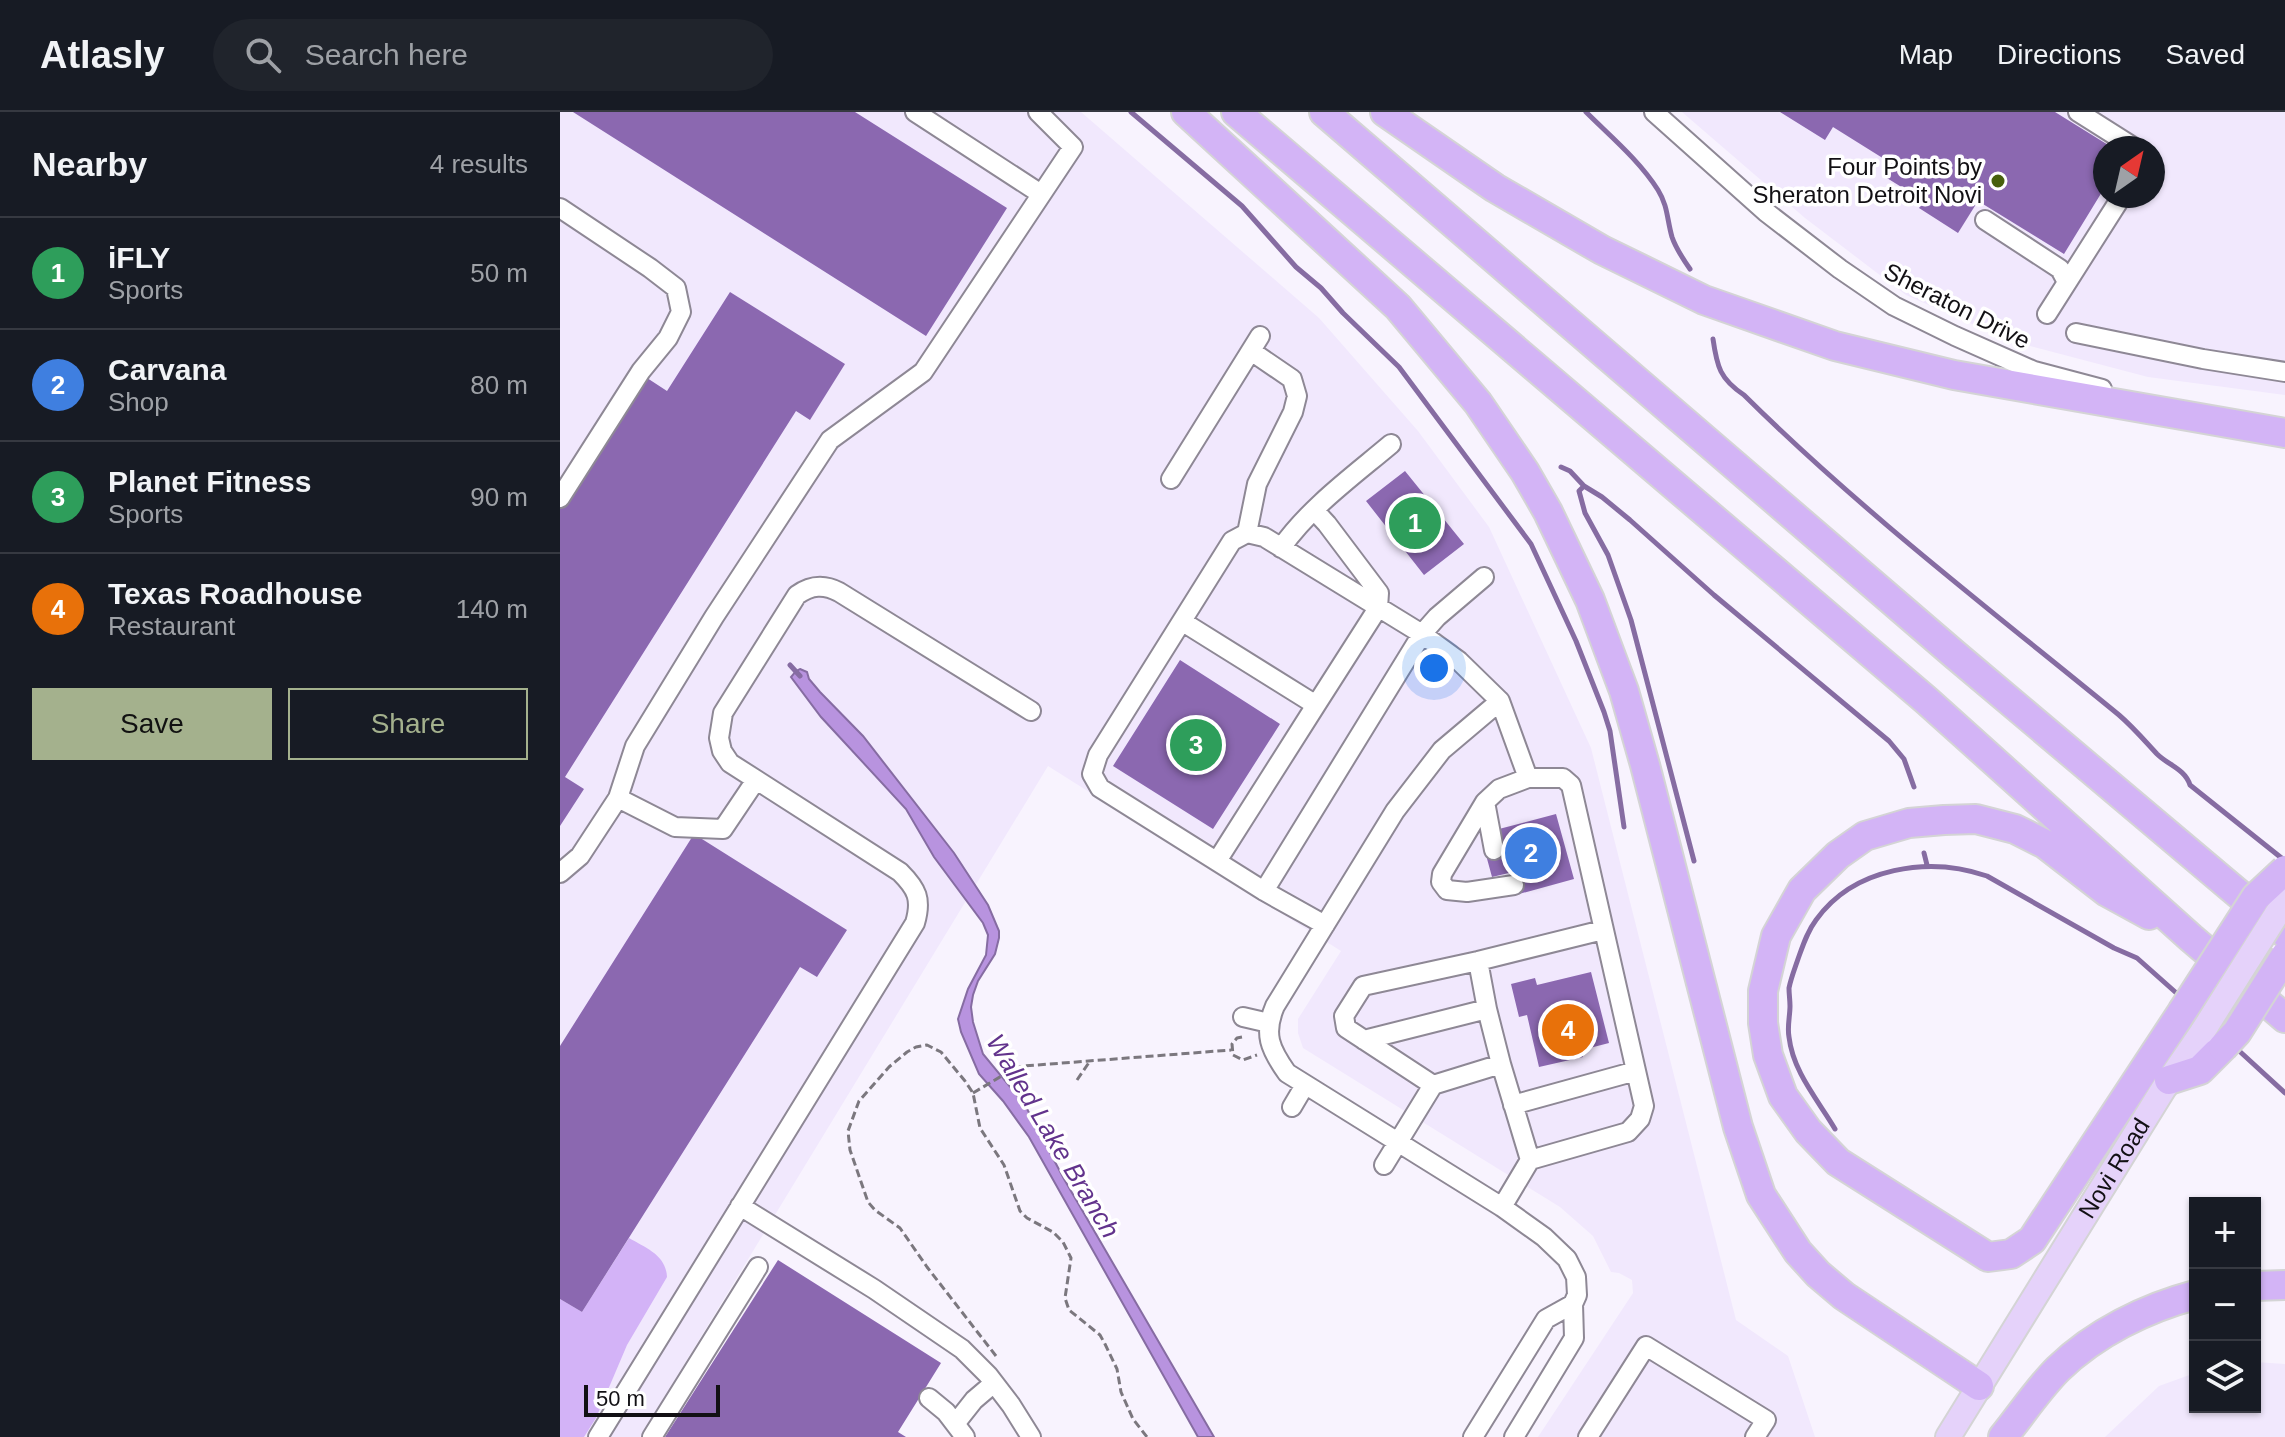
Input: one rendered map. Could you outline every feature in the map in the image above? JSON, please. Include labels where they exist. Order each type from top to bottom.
[{"type":"highway","points":[[1186,112],[1398,307],[1478,403],[1525,472],[1590,600],[1624,691],[1734,1113],[1761,1195],[1798,1252],[1818,1274],[1844,1296],[1979,1386]]},
{"type":"highway","points":[[1236,112],[1926,700],[2191,938],[2285,1018]]},
{"type":"highway","points":[[1324,112],[1942,644],[2285,933]]},
{"type":"highway","points":[[1385,112],[1495,188],[1575,235],[1704,300],[1835,346],[1954,375],[2285,433]]},
{"type":"highway","points":[[2140,809],[2182,829],[2285,912]]},
{"type":"highway","points":[[2191,938],[2107,892],[2045,844],[2015,829],[1976,819],[1909,823],[1865,836],[1838,855],[1802,890],[1776,936],[1763,991],[1763,1023],[1768,1055],[1783,1096],[1808,1131],[1838,1162],[1988,1257],[2011,1254],[2032,1240],[2203,1030],[2256,897],[2285,870]]},
{"type":"highway","points":[[2203,1030],[2237,1032],[2285,956]]},
{"type":"highway","points":[[2169,1080],[2200,1070],[2203,1030]]},
{"type":"highway","points":[[2261,1286],[2285,1285]]},
{"type":"highway","points":[[2003,1437],[2057,1370],[2082,1349],[2140,1315],[2189,1297]]},
{"type":"main road","points":[[2203,1030],[2285,901]]},
{"type":"main road","name":"Novi Road","points":[[1948,1437],[2169,1080]]},
{"type":"street","points":[[915,112],[1041,194]]},
{"type":"street","points":[[560,873],[580,856],[618,798],[635,746],[714,617],[830,440],[923,372],[1073,147],[1038,112]]},
{"type":"street","name":"Sheraton Drive","points":[[1654,112],[1766,212],[1894,306],[2034,371],[2108,390],[2285,426]]},
{"type":"street","points":[[2078,112],[2116,136]]},
{"type":"street","points":[[560,208],[676,288],[681,312],[668,338],[641,371],[560,498]]},
{"type":"street","points":[[2047,314],[2114,208]]},
{"type":"street","points":[[1985,220],[2060,269],[2067,282]]},
{"type":"street","points":[[2076,333],[2285,372]]},
{"type":"street","points":[[1171,479],[1255,343],[1292,379],[1297,396],[1293,412],[1257,484],[1247,533]]},
{"type":"street","points":[[1281,548],[1314,510],[1391,444]]},
{"type":"street","points":[[1217,861],[1378,608],[1379,593],[1314,510]]},
{"type":"street","points":[[1325,925],[1264,891],[1100,788],[1092,774],[1098,755],[1232,541],[1247,533],[1264,537],[1422,634],[1459,661],[1500,701],[1528,778]]},
{"type":"street","points":[[1264,891],[1422,634],[1484,577]]},
{"type":"street","points":[[598,1437],[915,923],[919,909],[917,895],[900,872],[730,763],[722,751],[719,738],[723,713],[797,595],[807,588],[831,588],[839,592],[1031,711]]},
{"type":"street","points":[[1183,622],[1316,705]]},
{"type":"street","points":[[1488,1412],[1520,1435],[1574,1338],[1576,1277],[1567,1259],[1544,1237],[1502,1207],[1287,1073],[1274,1055],[1269,1039],[1269,1023],[1275,1006],[1395,811],[1442,750],[1500,701]]},
{"type":"street","points":[[1502,1207],[1530,1160],[1628,1132],[1640,1119],[1644,1106],[1571,785],[1563,778],[1528,778],[1499,789],[1485,802],[1442,874],[1441,882],[1447,890],[1467,892],[1514,885]]},
{"type":"street","points":[[618,798],[675,827],[723,829],[756,780]]},
{"type":"street","points":[[1485,802],[1494,850]]},
{"type":"street","points":[[1433,1085],[1346,1028],[1344,1016],[1363,986],[1603,930]]},
{"type":"street","points":[[1478,961],[1501,1064],[1530,1160]]},
{"type":"street","points":[[1364,1040],[1487,1009]]},
{"type":"street","points":[[1243,1017],[1269,1023]]},
{"type":"street","points":[[1384,1165],[1433,1085],[1501,1064]]},
{"type":"street","points":[[1513,1105],[1636,1071]]},
{"type":"street","points":[[1292,1107],[1305,1085]]},
{"type":"street","points":[[740,1206],[874,1289],[962,1349],[994,1383],[1031,1437]]},
{"type":"street","points":[[652,1437],[758,1267]]},
{"type":"street","points":[[1473,1437],[1546,1319],[1573,1304]]},
{"type":"street","points":[[1588,1437],[1646,1346],[1766,1420],[1755,1437]]},
{"type":"street","points":[[929,1398],[946,1412],[960,1430],[974,1400],[994,1383]]},
{"type":"path","points":[[994,1383],[998,1357],[900,1228],[868,1202],[850,1150],[848,1131],[859,1101],[889,1067],[916,1047],[927,1045],[941,1052],[973,1093],[980,1128],[1004,1165],[1020,1211],[1053,1232],[1067,1250],[1071,1258],[1065,1298],[1069,1310],[1100,1335],[1117,1369],[1121,1392],[1133,1419],[1147,1437]]},
{"type":"path","points":[[973,1093],[1015,1068],[1231,1050]]},
{"type":"path","points":[[1077,1080],[1090,1061]]},
{"type":"shaded area","points":[[560,112],[1081,112],[1319,318],[1418,431],[1489,527],[1591,748],[1736,1320],[1788,1356],[1815,1437],[1538,1437],[1633,1293],[1632,1280],[1611,1272],[1593,1236],[1560,1207],[1303,1048],[1298,1019],[1341,951],[1048,766],[640,1437],[560,1437]]},
{"type":"shaded area","points":[[1682,112],[2285,112],[2285,395],[2148,377],[2011,341],[1906,295],[1805,218]]},
{"type":"shaded area","points":[[800,669],[807,672],[820,692],[863,736],[954,853],[988,905],[999,938],[995,954],[978,981],[971,1007],[983,1054],[1025,1105],[1064,1179],[1214,1437],[1198,1437],[1029,1137],[979,1074],[958,1019],[968,989],[986,955],[988,935],[983,923],[934,857],[906,809],[821,717],[791,677]]},
{"type":"shaded area","points":[[629,1238],[659,1258],[667,1277],[627,1345],[596,1418],[584,1437],[560,1437],[560,1299],[582,1312]]},
{"type":"shaded area","points":[[2261,1362],[2285,1364],[2285,1437],[2105,1437],[2159,1386],[2189,1375],[2189,1413],[2261,1413]]},
{"type":"building","points":[[573,112],[855,112],[1007,208],[926,336]]},
{"type":"building","name":"Four Points by Sheraton Detroit Novi","points":[[1780,112],[2055,112],[2094,136],[2093,207],[2064,254],[1978,201],[1958,233],[1919,208],[1924,201],[1882,175],[1889,162],[1833,127],[1825,140]]},
{"type":"building","points":[[730,292],[845,364],[810,420],[796,411],[565,777],[584,789],[560,826],[560,509],[644,376],[667,391]]},
{"type":"building","points":[[1405,471],[1464,544],[1424,575],[1366,501]]},
{"type":"building","points":[[1180,660],[1280,724],[1213,829],[1113,766]]},
{"type":"building","points":[[1556,814],[1574,879],[1519,894],[1513,872],[1492,877],[1486,855],[1505,850],[1499,829]]},
{"type":"building","points":[[694,834],[847,930],[817,977],[800,967],[582,1312],[560,1299],[560,1046]]},
{"type":"building","points":[[1591,972],[1609,1043],[1582,1050],[1583,1057],[1539,1067],[1527,1015],[1519,1017],[1511,984],[1535,978],[1537,985]]},
{"type":"building","points":[[778,1260],[941,1363],[898,1432],[906,1437],[665,1437]]},
{"type":"waterway","points":[[1131,112],[1242,206],[1296,267],[1399,367],[1531,544],[1576,641],[1604,712],[1610,731],[1624,827]]},
{"type":"waterway","points":[[1586,112],[1633,158],[1658,190],[1666,207],[1674,241],[1690,269]]},
{"type":"waterway","points":[[1713,339],[1718,365],[1725,378],[1788,438],[1928,560],[2119,715],[2157,754],[2180,771],[2190,785],[2284,860]]},
{"type":"waterway","points":[[1561,467],[1630,520],[1714,595],[1889,741],[1904,759],[1914,787]]},
{"type":"waterway","points":[[1584,486],[1579,491],[1585,513],[1608,555],[1631,620],[1694,861]]},
{"type":"waterway","name":"Walled Lake Branch","points":[[790,665],[800,676]]},
{"type":"waterway","points":[[1924,853],[1927,865]]},
{"type":"waterway","points":[[1835,1129],[1807,1085],[1791,1050],[1789,988],[1816,920],[1832,902],[1872,878],[1917,867],[1965,870],[1987,876],[2137,958],[2182,998]]},
{"type":"waterway","points":[[2236,1048],[2285,1093]]},
{"type":"place","name":"Four Points by Sheraton Detroit Novi","points":[[1998,181]]},
{"type":"place","name":"iFLY","points":[[1415,523]]},
{"type":"place","name":"Planet Fitness","points":[[1196,745]]},
{"type":"place","name":"Carvana","points":[[1531,853]]},
{"type":"place","name":"Texas Roadhouse","points":[[1568,1030]]}]
